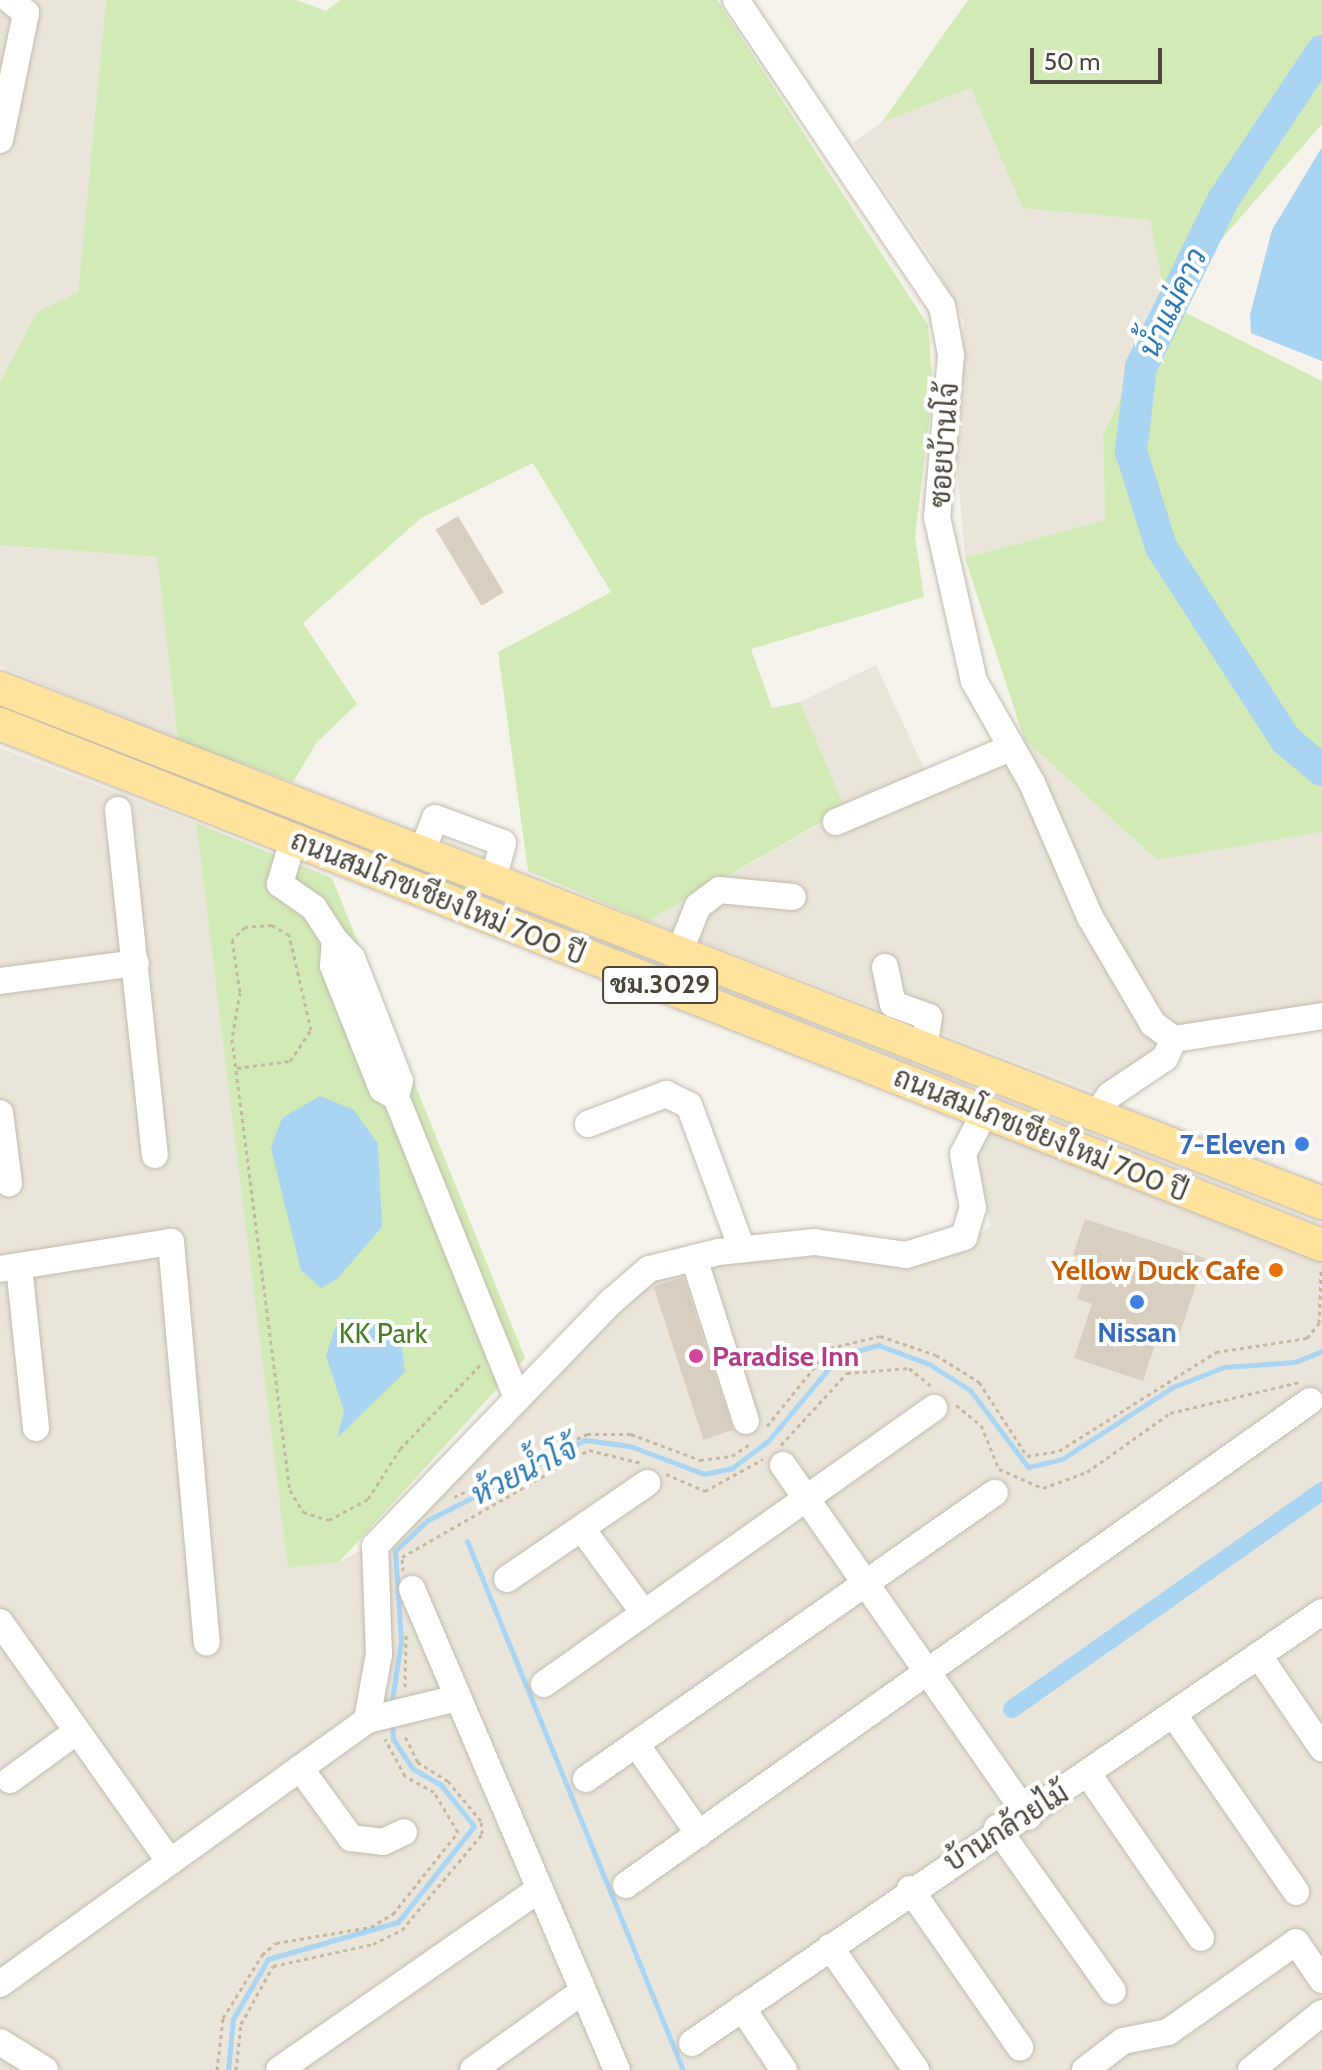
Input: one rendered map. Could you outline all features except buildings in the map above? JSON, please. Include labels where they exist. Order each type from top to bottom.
[{"type":"main road","name":"ถนนสมโภชเชียงใหม่ 700 ปี","points":[[0,688],[1322,1203]]},
{"type":"main road","name":"ถนนสมโภชเชียงใหม่ 700 ปี","points":[[0,724],[1321,1245]]},
{"type":"street","name":"ซอยบ้านโจ้","points":[[736,0],[758,13],[942,306],[951,355],[937,517],[974,681],[1010,748],[1090,917],[1153,1024],[1174,1039]]},
{"type":"street","points":[[0,140],[18,6]]},
{"type":"street","points":[[836,822],[1010,748]]},
{"type":"street","points":[[118,810],[155,1155]]},
{"type":"street","points":[[293,840],[280,884],[314,908],[335,940],[352,958],[400,1081],[396,1097],[516,1396]]},
{"type":"street","points":[[679,953],[698,906],[719,890],[793,897]]},
{"type":"street","points":[[0,981],[136,963]]},
{"type":"street","points":[[885,967],[893,1004],[929,1017],[924,1048]]},
{"type":"street","points":[[1096,1115],[1110,1095],[1165,1058],[1174,1039],[1322,1016]]},
{"type":"street","points":[[588,1124],[666,1094],[689,1105],[742,1249]]},
{"type":"street","points":[[384,1718],[375,1546],[516,1396],[649,1269],[742,1249],[814,1242],[906,1255],[964,1237],[973,1208],[963,1154],[985,1112]]},
{"type":"street","points":[[0,1113],[9,1183]]},
{"type":"street","points":[[36,1428],[9,1268],[171,1242],[207,1642]]},
{"type":"street","points":[[694,1258],[746,1421]]},
{"type":"street","points":[[626,1885],[1310,1401]]},
{"type":"street","points":[[544,1684],[934,1408]]},
{"type":"street","points":[[783,1465],[1029,1817]]},
{"type":"street","points":[[507,1579],[647,1483]]},
{"type":"street","points":[[586,1779],[995,1493]]},
{"type":"street","points":[[582,1529],[644,1613]]},
{"type":"street","points":[[412,1589],[453,1699],[580,1993],[617,2070]]},
{"type":"street","name":"บ้านกล้วยไม้","points":[[692,2043],[997,1828],[1029,1817],[1322,1612]]},
{"type":"street","points":[[0,1622],[170,1862]]},
{"type":"street","points":[[1259,1656],[1322,1748]]},
{"type":"street","points":[[0,1984],[300,1768],[384,1718],[453,1699]]},
{"type":"street","points":[[1174,1715],[1296,1892]]},
{"type":"street","points":[[10,1780],[76,1732]]},
{"type":"street","points":[[636,1744],[699,1834]]},
{"type":"street","points":[[300,1768],[351,1838],[383,1842],[404,1832]]},
{"type":"street","points":[[1088,1774],[1201,1938]]},
{"type":"street","points":[[997,1828],[1113,1991]]},
{"type":"street","points":[[910,1889],[1020,2047]]},
{"type":"street","points":[[279,2070],[538,1890]]},
{"type":"street","points":[[1085,2070],[1123,2041],[1168,2032],[1296,1942],[1322,1980]]},
{"type":"street","points":[[830,1947],[916,2070]]},
{"type":"street","points":[[473,2070],[580,1993]]},
{"type":"street","points":[[742,2008],[784,2070]]},
{"type":"street","points":[[1251,2070],[1322,2013]]},
{"type":"street","points":[[0,2042],[45,2070]]},
{"type":"path","points":[[237,1068],[290,1061],[311,1030],[289,935],[272,925],[245,927],[232,940],[240,992],[232,1039],[290,1490],[303,1512],[329,1520],[368,1499],[400,1449],[497,1347]]},
{"type":"shaded area","points":[[0,0],[106,0],[78,292],[37,312],[0,382]]},
{"type":"shaded area","points":[[971,88],[1024,208],[1150,220],[1166,304],[1103,435],[1105,520],[965,558],[956,453],[964,321],[928,253],[853,143],[882,122]]},
{"type":"shaded area","points":[[0,545],[157,557],[178,741],[0,666]]},
{"type":"shaded area","points":[[876,665],[928,777],[1024,739],[1157,860],[1322,832],[1322,1026],[1176,1047],[1104,1095],[648,921],[845,810],[800,702]]},
{"type":"shaded area","points":[[0,748],[196,823],[289,1568],[339,1562],[391,1534],[652,1277],[726,1256],[965,1244],[991,1226],[972,1155],[992,1128],[1322,1258],[1322,2070],[0,2070]]},
{"type":"green space","points":[[106,0],[296,0],[326,11],[341,0],[717,0],[928,325],[933,389],[915,537],[924,597],[751,649],[772,708],[800,702],[845,809],[648,921],[528,871],[498,652],[611,592],[533,463],[421,518],[303,623],[357,704],[317,742],[293,782],[178,741],[157,557],[0,545],[0,382],[37,312],[78,292]]},
{"type":"green space","points":[[968,0],[1322,0],[1322,124],[1166,303],[1150,220],[1023,208],[971,88],[882,122]]},
{"type":"green space","points":[[1166,303],[1322,381],[1322,832],[1157,860],[1024,739],[965,558],[1105,520],[1103,435]]},
{"type":"green space","name":"KK Park","points":[[196,823],[332,878],[525,1358],[339,1562],[288,1568]]},
{"type":"water","points":[[1322,147],[1322,361],[1251,333],[1250,315],[1272,230]]},
{"type":"water","points":[[320,1096],[354,1110],[378,1144],[382,1227],[337,1279],[321,1288],[301,1270],[271,1148],[282,1118]]},
{"type":"water","points":[[348,1318],[371,1320],[402,1348],[405,1372],[337,1438],[344,1411],[326,1356],[335,1328]]},
{"type":"waterway","name":"น้ำแม่คาว","points":[[1322,51],[1223,200],[1141,367],[1131,451],[1161,547],[1286,740],[1322,770]]},
{"type":"waterway","name":"ห้วยน้ำโจ้","points":[[391,1707],[401,1641],[395,1551],[428,1520],[585,1440],[630,1446],[704,1474],[732,1468],[768,1441],[839,1356],[878,1345],[929,1364],[970,1390],[1028,1467],[1062,1459],[1173,1387],[1224,1367],[1295,1362],[1322,1351]]},
{"type":"waterway","points":[[1012,1709],[1322,1491]]},
{"type":"waterway","points":[[467,1541],[683,2070]]},
{"type":"waterway","name":"ห้วยน้ำโจ้","points":[[228,2070],[233,2019],[268,1959],[398,1922],[474,1826],[441,1785],[412,1768],[393,1739],[392,1721]]},
{"type":"place","name":"7-Eleven","points":[[1302,1144]]},
{"type":"place","name":"Yellow Duck Cafe","points":[[1276,1270]]},
{"type":"place","name":"Nissan","points":[[1137,1302]]},
{"type":"place","name":"Paradise Inn","points":[[696,1356]]}]
